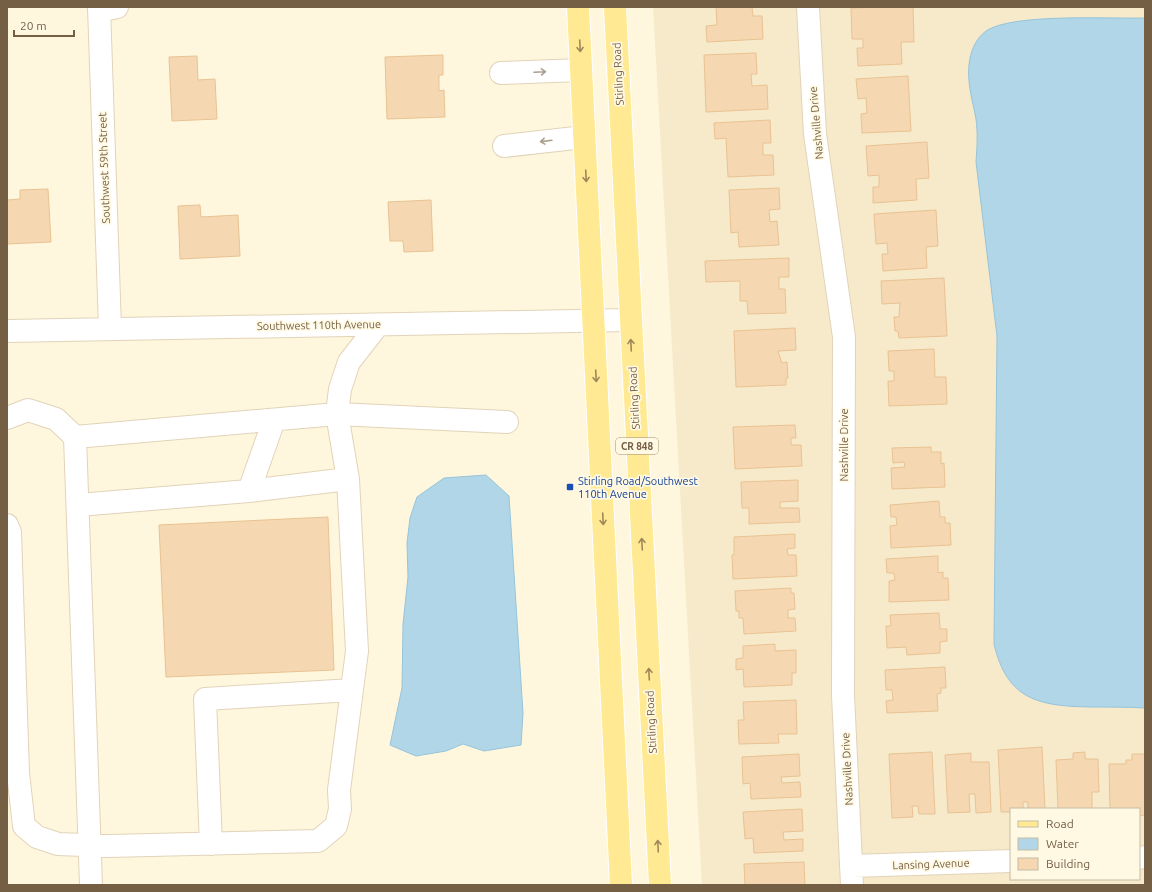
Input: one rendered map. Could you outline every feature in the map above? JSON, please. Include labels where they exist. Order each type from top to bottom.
[{"type":"main road","name":"CR 848","points":[[578,7],[621,885]]},
{"type":"main road","name":"Stirling Road","points":[[615,7],[660,885]]},
{"type":"street","name":"Nashville Drive","points":[[808,7],[815,134],[844,337],[843,695],[851,876]]},
{"type":"street","name":"Southwest 59th Street","points":[[105,8],[110,328]]},
{"type":"street","points":[[501,74],[582,70]]},
{"type":"street","points":[[504,146],[584,137]]},
{"type":"street","name":"Southwest 110th Avenue","points":[[7,331],[110,328],[593,322],[630,320]]},
{"type":"street","points":[[7,525],[10,532],[18,773],[24,826],[37,837],[58,844],[90,844],[109,846],[318,841],[336,826],[340,809],[339,790],[357,651],[348,479],[337,414],[340,389],[349,362],[378,325]]},
{"type":"street","points":[[7,418],[28,410],[56,419],[75,438],[92,885]]},
{"type":"street","points":[[75,438],[337,414],[507,422]]},
{"type":"street","points":[[249,491],[274,420]]},
{"type":"street","points":[[78,505],[249,491],[348,479]]},
{"type":"street","points":[[211,844],[205,699],[352,690]]},
{"type":"street","name":"Lansing Avenue","points":[[851,876],[1010,861]]},
{"type":"shaded area","points":[[653,7],[1145,7],[1145,885],[702,885]]},
{"type":"water","points":[[1145,18],[1145,708],[1055,705],[1028,696],[1017,688],[1007,677],[1000,663],[994,644],[997,336],[976,162],[977,130],[970,86],[970,60],[974,46],[982,34],[999,25],[1038,19]]},
{"type":"water","points":[[486,475],[509,496],[523,713],[521,745],[484,751],[463,744],[446,751],[416,756],[390,745],[402,688],[403,624],[408,577],[407,543],[410,518],[417,497],[444,478]]},
{"type":"building","points":[[716,7],[752,7],[753,16],[762,16],[763,39],[707,42],[706,26],[717,25]]},
{"type":"building","points":[[913,7],[914,42],[901,42],[902,64],[858,66],[857,48],[863,48],[863,39],[852,39],[851,8]]},
{"type":"building","points":[[756,53],[757,74],[751,74],[752,86],[767,85],[768,109],[706,112],[704,55]]},
{"type":"building","points":[[443,55],[443,75],[439,75],[439,91],[444,90],[445,117],[387,119],[385,57]]},
{"type":"building","points":[[197,56],[198,80],[215,79],[217,119],[172,121],[169,57]]},
{"type":"building","points":[[908,76],[911,131],[862,133],[861,114],[867,113],[866,98],[858,99],[856,79]]},
{"type":"building","points":[[770,120],[771,143],[763,143],[763,155],[773,155],[774,175],[728,177],[726,138],[715,139],[714,123]]},
{"type":"building","points":[[927,142],[929,178],[916,179],[917,200],[873,203],[873,187],[879,187],[879,175],[868,176],[866,146]]},
{"type":"building","points":[[779,188],[780,209],[769,210],[770,222],[777,221],[779,245],[739,247],[738,232],[731,233],[729,190]]},
{"type":"building","points":[[48,189],[51,242],[7,244],[7,200],[20,199],[20,190]]},
{"type":"building","points":[[431,200],[433,251],[404,252],[403,241],[390,241],[388,202]]},
{"type":"building","points":[[200,205],[201,217],[238,215],[240,256],[180,259],[178,206]]},
{"type":"building","points":[[936,210],[938,246],[926,247],[927,268],[883,271],[882,254],[888,254],[887,243],[876,244],[874,214]]},
{"type":"building","points":[[789,258],[789,277],[779,277],[779,289],[785,289],[786,313],[748,314],[747,301],[740,301],[740,281],[706,282],[705,261]]},
{"type":"building","points":[[944,278],[947,336],[899,338],[898,331],[895,331],[894,317],[899,317],[900,303],[882,304],[881,281]]},
{"type":"building","points":[[795,328],[796,350],[778,351],[782,363],[787,362],[788,378],[786,378],[786,385],[736,387],[734,331]]},
{"type":"building","points":[[934,349],[935,377],[946,377],[947,404],[889,406],[888,381],[894,381],[894,371],[889,371],[888,351]]},
{"type":"building","points":[[795,425],[796,438],[791,438],[791,445],[801,445],[802,466],[735,469],[733,427]]},
{"type":"building","points":[[931,447],[931,452],[941,452],[941,464],[944,463],[945,487],[892,489],[891,468],[905,467],[904,462],[893,463],[892,448]]},
{"type":"building","points":[[798,480],[798,501],[780,502],[780,508],[799,508],[800,522],[749,524],[749,508],[742,508],[741,482]]},
{"type":"building","points":[[939,501],[940,517],[945,517],[945,523],[950,523],[951,545],[891,548],[890,526],[897,525],[896,517],[891,517],[890,505]]},
{"type":"building","points":[[328,517],[334,670],[166,677],[159,525]]},
{"type":"building","points":[[795,534],[795,548],[787,549],[788,555],[796,555],[797,576],[733,579],[732,555],[734,555],[734,537]]},
{"type":"building","points":[[938,556],[938,573],[943,572],[943,578],[948,578],[949,600],[889,602],[889,581],[895,580],[894,573],[887,573],[886,559]]},
{"type":"building","points":[[791,588],[791,593],[794,593],[795,609],[788,610],[788,618],[795,618],[796,631],[744,634],[743,618],[739,618],[739,611],[736,611],[735,591]]},
{"type":"building","points":[[939,613],[940,629],[947,629],[947,641],[940,642],[940,653],[907,655],[906,647],[887,648],[886,626],[891,626],[890,615]]},
{"type":"building","points":[[775,644],[775,651],[796,650],[796,673],[792,673],[792,685],[744,687],[743,669],[736,670],[736,659],[743,658],[743,646]]},
{"type":"building","points":[[945,667],[946,688],[941,688],[941,693],[937,694],[938,711],[887,713],[886,701],[893,700],[892,690],[886,690],[885,670]]},
{"type":"building","points":[[796,700],[797,734],[778,734],[779,743],[739,744],[738,720],[744,720],[743,702]]},
{"type":"building","points":[[1042,747],[1045,808],[1028,808],[1028,802],[1023,802],[1023,808],[1010,808],[1010,812],[1001,812],[998,750]]},
{"type":"building","points":[[932,752],[935,814],[919,814],[918,806],[912,806],[913,817],[892,818],[889,754]]},
{"type":"building","points":[[1085,752],[1085,759],[1098,759],[1099,792],[1092,792],[1092,808],[1058,808],[1056,760],[1073,759],[1073,753]]},
{"type":"building","points":[[971,753],[971,762],[989,762],[991,812],[976,813],[975,794],[969,794],[970,812],[948,813],[945,755]]},
{"type":"building","points":[[799,754],[800,776],[781,777],[782,783],[800,782],[801,797],[751,799],[750,783],[743,784],[742,757]]},
{"type":"building","points":[[1132,754],[1145,754],[1145,815],[1140,816],[1140,808],[1110,808],[1109,764],[1126,764],[1126,760],[1132,760]]},
{"type":"building","points":[[802,809],[803,831],[783,832],[784,840],[803,839],[803,851],[754,853],[753,838],[745,839],[743,812]]},
{"type":"building","points":[[804,862],[805,885],[745,885],[744,864]]},
{"type":"place","name":"Stirling Road/Southwest 110th Avenue","points":[[570,487]]}]
